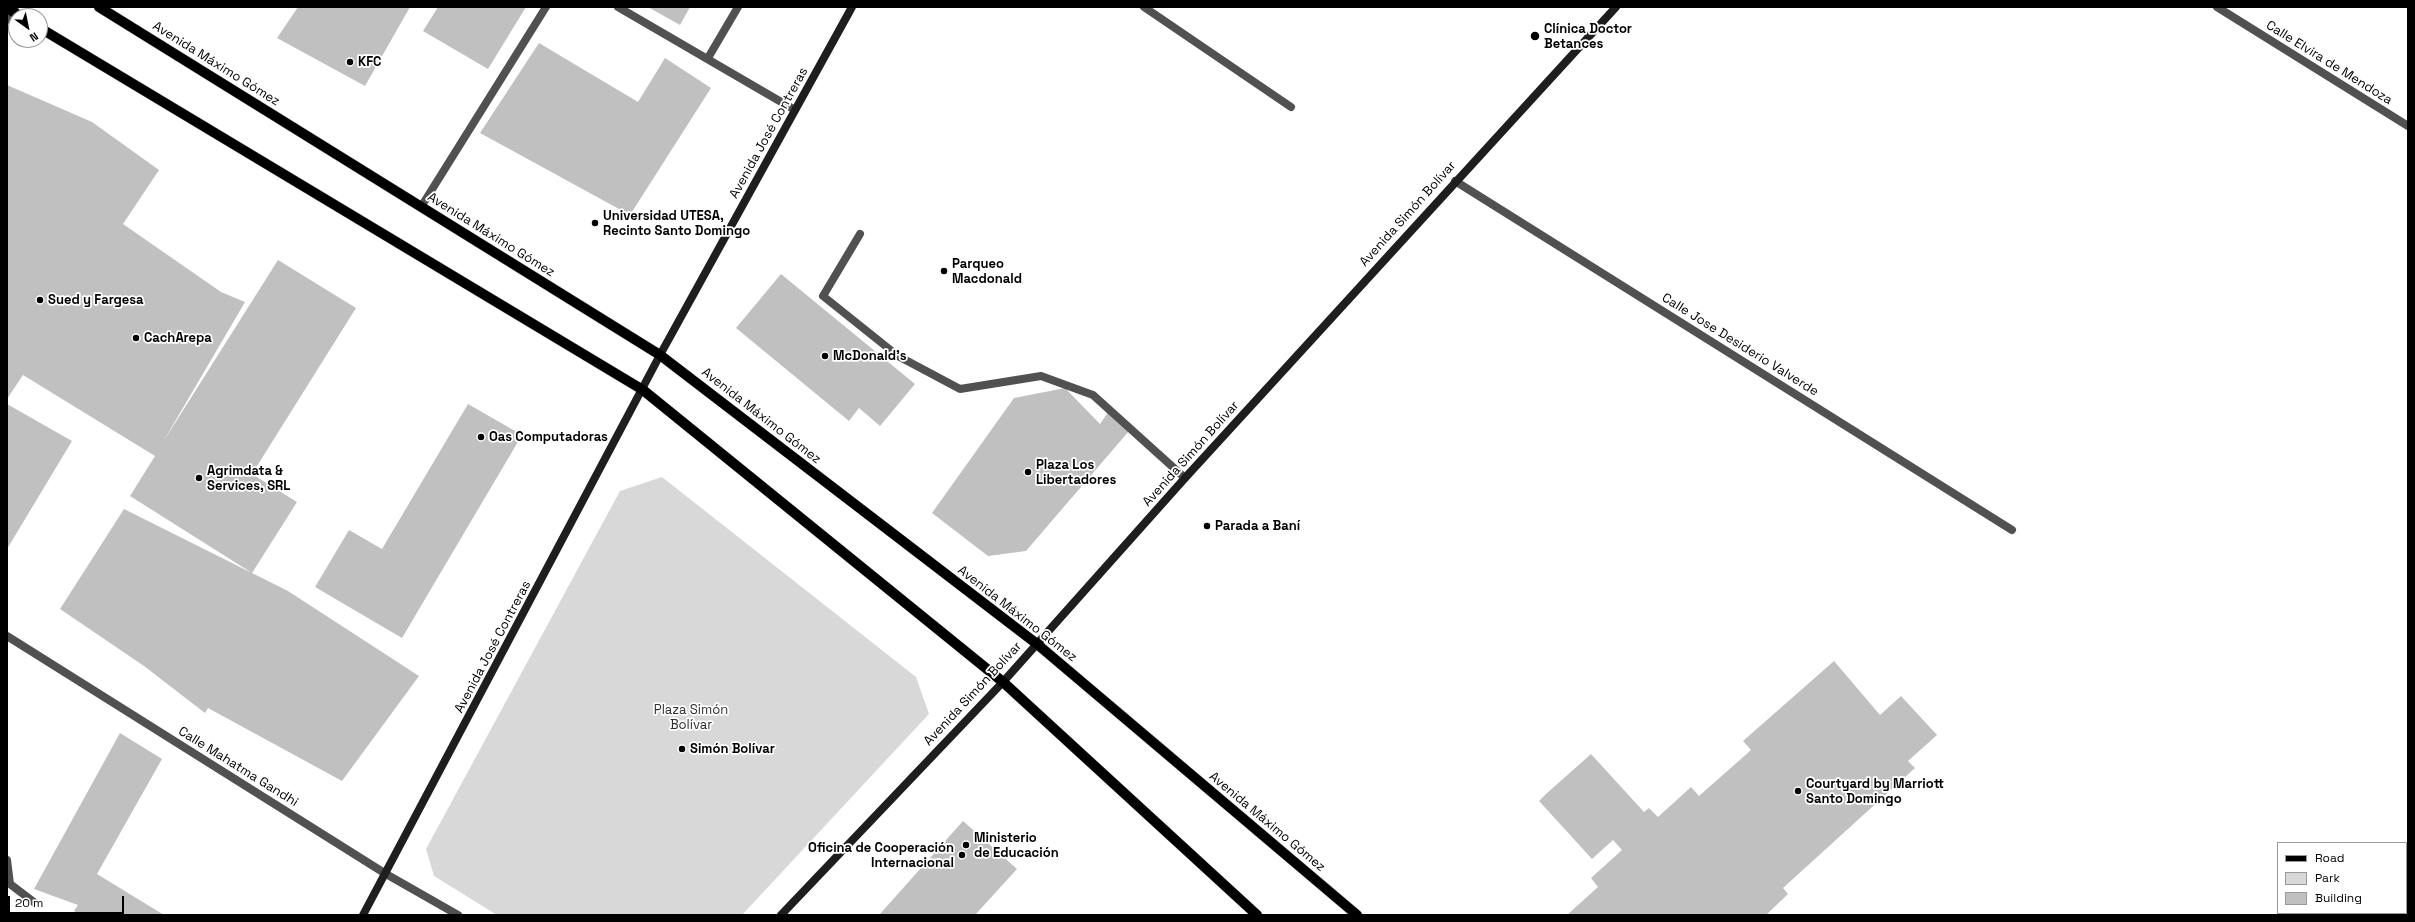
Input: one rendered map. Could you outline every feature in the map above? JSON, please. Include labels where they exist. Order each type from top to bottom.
[{"type":"main road","name":"Avenida Máximo Gómez","points":[[99,7],[660,355],[1037,644],[1357,915]]},
{"type":"main road","name":"Avenida José Contreras","points":[[363,915],[660,355],[852,7]]},
{"type":"main road","name":"Avenida Simón Bolívar","points":[[780,915],[1003,682],[1185,478],[1455,181],[1616,7]]},
{"type":"main road","points":[[48,33],[642,390],[1003,682],[1257,915]]},
{"type":"street","points":[[421,207],[546,7]]},
{"type":"street","points":[[618,7],[795,110]]},
{"type":"street","points":[[708,58],[738,7]]},
{"type":"street","points":[[1144,7],[1292,107]]},
{"type":"street","name":"Calle Elvira de Mendoza","points":[[2217,7],[2408,126]]},
{"type":"street","name":"Calle Jose Desiderio Valverde","points":[[1455,181],[2012,530]]},
{"type":"street","points":[[860,234],[823,296],[898,356],[960,389],[1041,376],[1093,395],[1185,478]]},
{"type":"street","name":"Calle Mahatma Gandhi","points":[[7,636],[386,874],[458,915]]},
{"type":"street","points":[[7,860],[10,884],[35,903]]},
{"type":"green space","name":"Plaza Simón Bolívar","points":[[662,477],[916,677],[929,714],[742,915],[497,915],[434,876],[426,849],[620,491]]},
{"type":"building","name":"KFC","points":[[298,7],[410,7],[365,86],[277,38]]},
{"type":"building","points":[[438,7],[526,7],[488,69],[423,31]]},
{"type":"building","points":[[648,7],[690,7],[680,25]]},
{"type":"building","points":[[539,43],[638,102],[665,58],[711,88],[630,215],[480,133]]},
{"type":"building","points":[[7,85],[92,122],[159,170],[123,224],[221,292],[245,302],[163,442],[278,260],[356,308],[252,474],[297,502],[252,573],[130,496],[155,456],[23,375],[7,399]]},
{"type":"building","name":"McDonald's","points":[[781,274],[915,384],[880,426],[859,408],[849,421],[736,328]]},
{"type":"building","name":"Plaza Los Libertadores","points":[[1065,388],[1100,424],[1109,411],[1129,431],[1026,551],[988,556],[932,513],[1014,398]]},
{"type":"building","points":[[7,404],[72,441],[7,549]]},
{"type":"building","points":[[468,404],[522,435],[402,638],[315,587],[349,530],[382,549]]},
{"type":"building","points":[[124,509],[288,591],[419,676],[342,781],[208,708],[205,713],[144,666],[60,609]]},
{"type":"building","name":"Courtyard by Marriott Santo Domingo","points":[[1834,661],[1880,715],[1901,696],[1937,735],[1908,761],[1915,768],[1783,888],[1788,894],[1766,915],[1567,915],[1598,887],[1591,878],[1622,850],[1613,840],[1592,859],[1539,801],[1546,794],[1591,754],[1644,812],[1649,808],[1658,817],[1691,787],[1699,796],[1751,750],[1743,741]]},
{"type":"building","points":[[120,733],[162,759],[97,874],[164,915],[80,915],[74,911],[78,905],[34,889]]},
{"type":"building","name":"Ministerio de Educación","points":[[963,821],[1017,869],[975,915],[879,915]]},
{"type":"place","name":"Clínica Doctor Betances","points":[[1535,36]]},
{"type":"place","name":"KFC","points":[[350,62]]},
{"type":"place","name":"Universidad UTESA, Recinto Santo Domingo","points":[[595,223]]},
{"type":"place","name":"Parqueo Macdonald","points":[[944,271]]},
{"type":"place","name":"Sued y Fargesa","points":[[40,300]]},
{"type":"place","name":"CachArepa","points":[[136,338]]},
{"type":"place","name":"McDonald's","points":[[825,356]]},
{"type":"place","name":"Oas Computadoras","points":[[481,437]]},
{"type":"place","name":"Plaza Los Libertadores","points":[[1028,472]]},
{"type":"place","name":"Agrimdata & Services, SRL","points":[[199,478]]},
{"type":"place","name":"Parada a Baní","points":[[1207,526]]},
{"type":"place","name":"Simón Bolívar","points":[[682,749]]},
{"type":"place","name":"Courtyard by Marriott Santo Domingo","points":[[1798,791]]},
{"type":"place","name":"Ministerio de Educación","points":[[966,845]]},
{"type":"place","name":"Oficina de Cooperación Internacional","points":[[962,855]]}]
